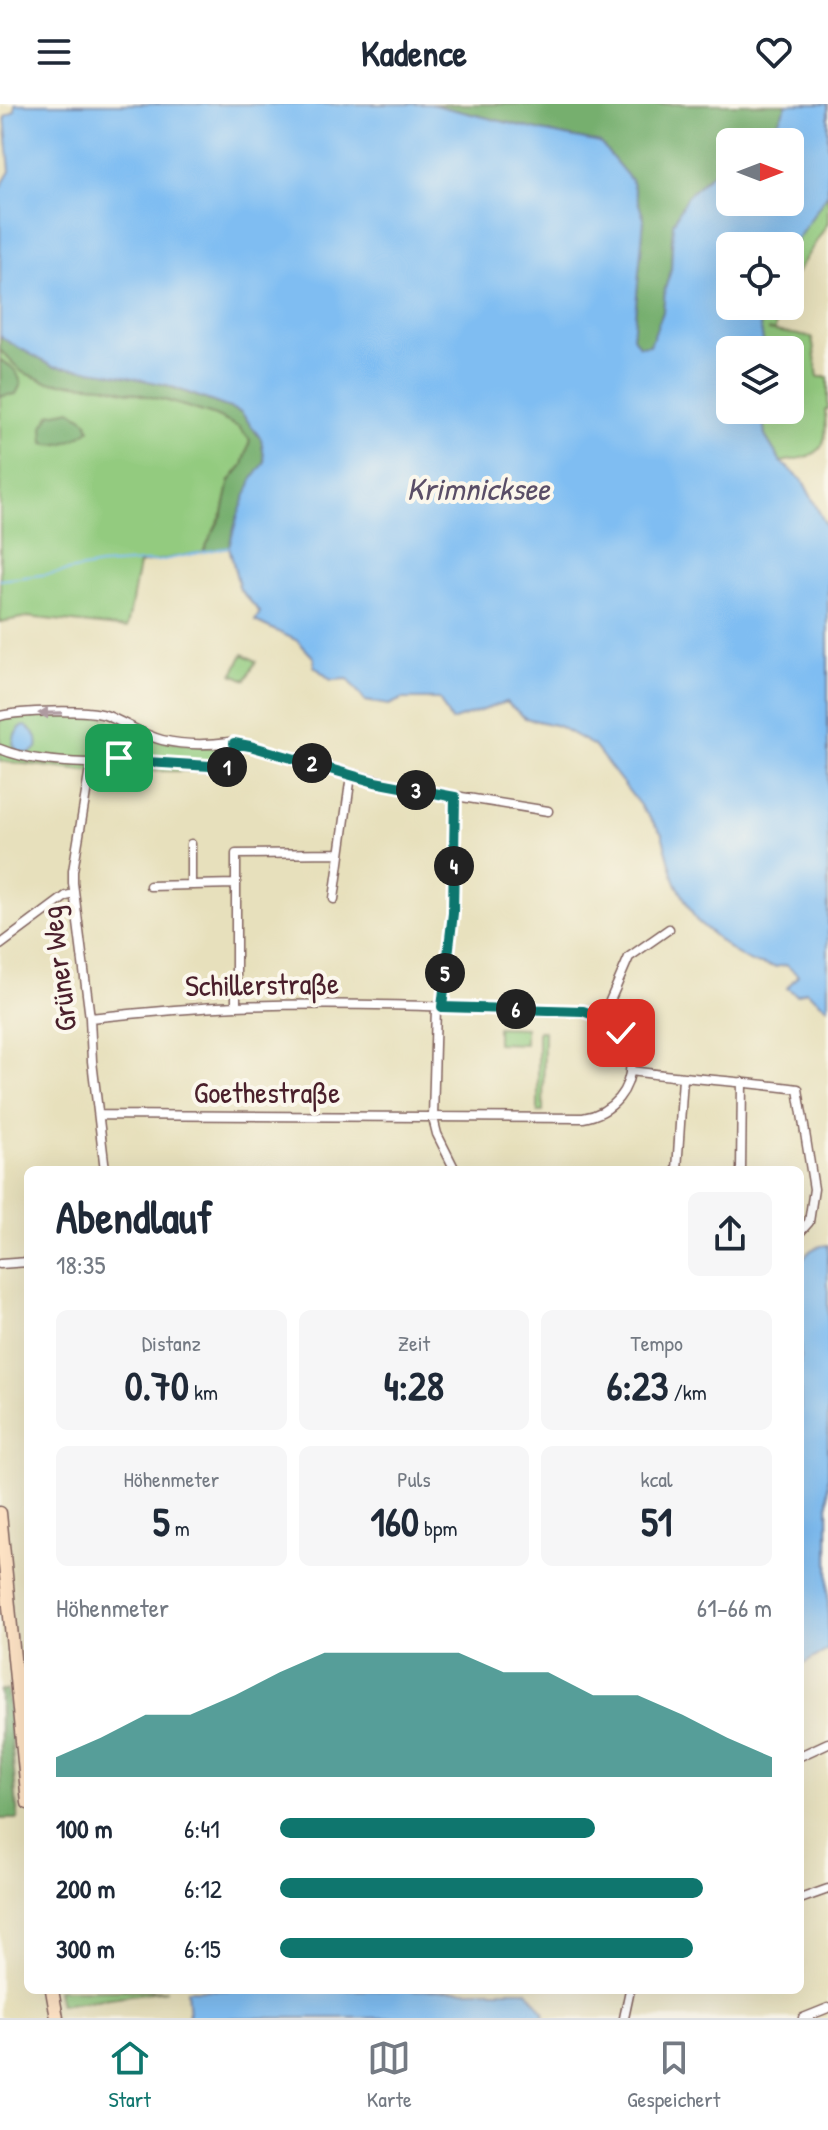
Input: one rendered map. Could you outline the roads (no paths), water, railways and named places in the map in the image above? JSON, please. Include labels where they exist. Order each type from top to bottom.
[{"type":"main road","points":[[0,1513],[24,1733]]},
{"type":"main road","points":[[53,1994],[57,2018]]},
{"type":"street","points":[[0,716],[91,713],[106,716],[161,740],[234,743],[351,775],[455,797],[548,811]]},
{"type":"street","points":[[0,749],[23,757],[91,763],[119,758],[226,767],[233,761],[236,752],[234,743]]},
{"type":"street","name":"Grüner Weg","points":[[91,763],[73,871],[105,1166]]},
{"type":"street","points":[[334,899],[351,775]]},
{"type":"street","points":[[453,1166],[437,1134],[433,1118],[439,1007],[453,913],[455,797]]},
{"type":"street","points":[[191,844],[191,885]]},
{"type":"street","points":[[236,1006],[236,854],[339,853]]},
{"type":"street","points":[[150,886],[235,884]]},
{"type":"street","points":[[0,945],[66,896],[74,894]]},
{"type":"street","points":[[669,929],[629,957],[603,1017],[625,1039],[631,1057],[631,1071],[798,1089],[814,1189],[812,1213],[804,1228]]},
{"type":"street","name":"Schillerstraße","points":[[90,1018],[236,1006],[583,1011],[603,1017]]},
{"type":"street","name":"Goethestraße","points":[[100,1115],[591,1117],[616,1102],[624,1091],[631,1071]]},
{"type":"street","points":[[677,1166],[683,1078]]},
{"type":"street","points":[[741,1166],[742,1082]]},
{"type":"street","points":[[0,1264],[24,1262]]},
{"type":"street","points":[[804,1754],[828,1743]]},
{"type":"street","points":[[804,1898],[828,1889]]},
{"type":"street","points":[[624,2018],[629,1994]]},
{"type":"street","points":[[803,2018],[828,2008]]},
{"type":"water","name":"Krimnicksee","points":[[15,104],[430,104],[600,143],[631,180],[644,219],[633,337],[639,346],[650,345],[663,312],[671,270],[673,223],[687,196],[716,170],[716,216],[804,216],[804,128],[775,128],[787,104],[828,104],[828,193],[802,232],[716,232],[716,320],[759,320],[762,336],[716,336],[716,424],[764,424],[765,436],[781,462],[803,481],[828,529],[828,1008],[806,991],[797,995],[787,988],[798,975],[786,965],[775,967],[751,962],[732,951],[696,920],[675,881],[662,834],[594,746],[558,726],[525,718],[506,702],[451,721],[439,699],[402,699],[389,705],[365,701],[348,679],[331,680],[314,666],[314,658],[298,641],[255,621],[260,612],[240,590],[229,547],[252,480],[265,462],[261,439],[241,412],[167,385],[105,372],[52,366],[0,335],[0,188],[10,171],[5,117],[15,111]]},
{"type":"water","points":[[26,726],[37,738],[37,748],[30,753],[18,752],[13,744],[15,734]]},
{"type":"water","points":[[828,1245],[828,1650],[804,1664],[804,1259],[818,1247]]},
{"type":"water","points":[[187,1994],[530,1994],[544,2012],[543,2018],[189,2018]]},
{"type":"waterway","points":[[0,580],[100,565],[158,561],[229,547]]}]
